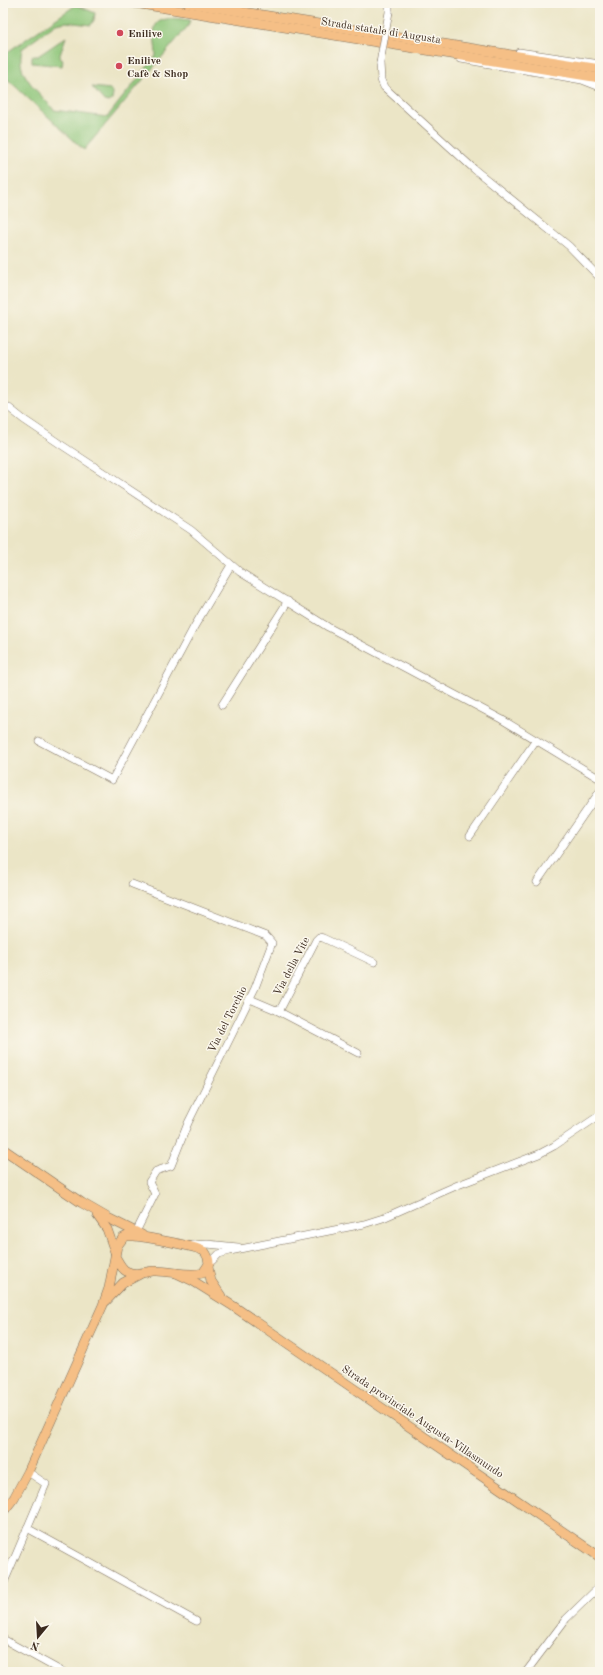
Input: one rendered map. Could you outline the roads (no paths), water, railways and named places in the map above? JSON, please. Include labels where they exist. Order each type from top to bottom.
[{"type":"main road","name":"Strada statale di Augusta","points":[[134,3],[600,78]]},
{"type":"main road","name":"Strada statale di Augusta","points":[[188,3],[600,69]]},
{"type":"main road","points":[[3,1149],[108,1218],[147,1237]]},
{"type":"main road","points":[[82,1202],[99,1217],[104,1224],[122,1268],[133,1274],[152,1271],[197,1275],[203,1273],[208,1265]]},
{"type":"main road","points":[[3,1512],[14,1498],[28,1472],[103,1305],[109,1288],[115,1254],[120,1242],[127,1236],[147,1237],[203,1251],[208,1257],[208,1265],[214,1287],[233,1306]]},
{"type":"main road","points":[[176,1273],[193,1281],[233,1306]]},
{"type":"main road","points":[[103,1305],[123,1284],[140,1274]]},
{"type":"main road","name":"Strada provinciale Augusta-Villasmundo","points":[[233,1306],[600,1556]]},
{"type":"street","points":[[389,3],[389,12],[380,63],[381,80],[384,88],[474,169],[569,246],[600,278]]},
{"type":"street","points":[[430,50],[470,62],[582,80],[600,87]]},
{"type":"street","points":[[482,50],[532,53],[600,64]]},
{"type":"street","points":[[3,403],[23,419],[60,444],[191,530],[210,545],[231,565],[328,627],[501,719],[600,779]]},
{"type":"street","points":[[39,742],[112,780],[194,627],[231,565]]},
{"type":"street","points":[[222,705],[288,601]]},
{"type":"street","points":[[470,836],[536,740]]},
{"type":"street","points":[[537,882],[600,791]]},
{"type":"street","name":"Via del Torchio","points":[[132,884],[266,936],[272,943],[250,999],[188,1123],[178,1145],[171,1166],[156,1171],[149,1182],[155,1194],[136,1232]]},
{"type":"street","name":"Via della Vite","points":[[250,999],[276,1010],[281,1008],[316,940],[319,938],[323,938],[374,962]]},
{"type":"street","points":[[276,1010],[358,1052]]},
{"type":"street","points":[[208,1265],[219,1254],[364,1224],[382,1218],[451,1188],[539,1154],[554,1146],[600,1115]]},
{"type":"street","points":[[186,1246],[207,1244],[248,1248]]},
{"type":"street","points":[[3,1585],[46,1484],[28,1472]]},
{"type":"street","points":[[27,1528],[196,1621]]},
{"type":"street","points":[[526,1672],[566,1619],[600,1586]]},
{"type":"street","points":[[3,1639],[63,1672]]},
{"type":"place","name":"Enilive","points":[[120,33]]},
{"type":"place","name":"Enilive Cafè & Shop","points":[[119,66]]}]
